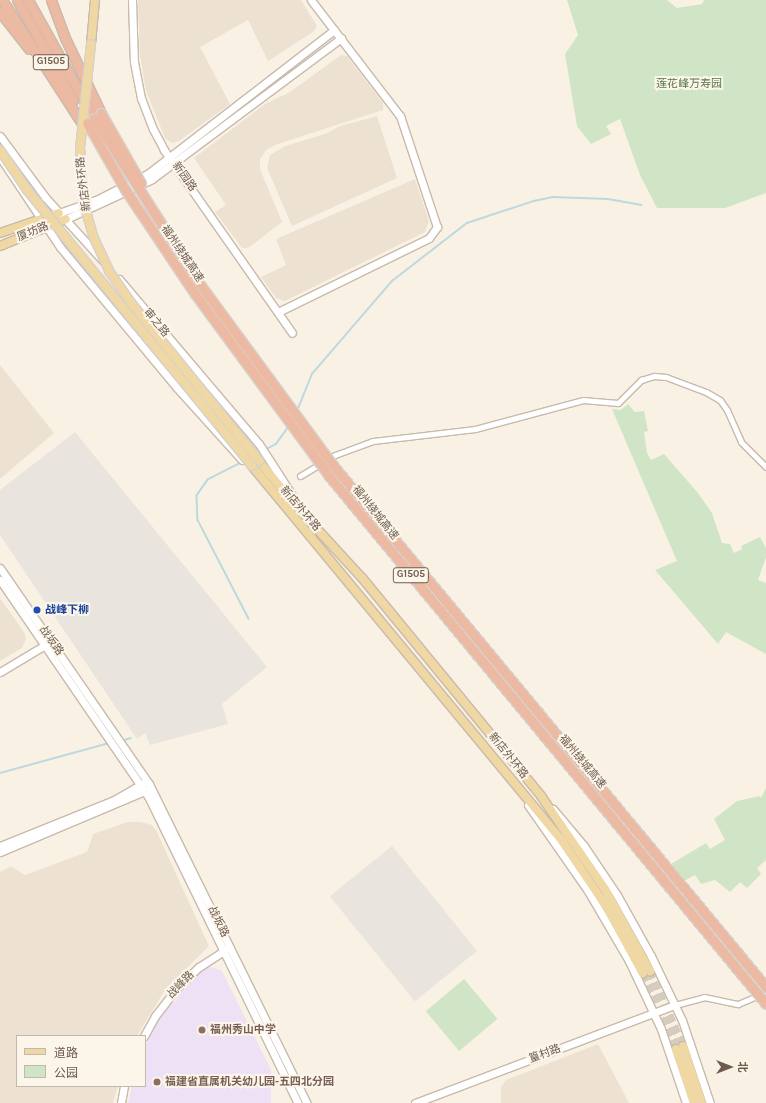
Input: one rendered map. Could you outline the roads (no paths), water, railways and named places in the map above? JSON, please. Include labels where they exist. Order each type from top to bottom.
[{"type":"highway","points":[[2,0],[58,87]]},
{"type":"highway","name":"福州绕城高速","points":[[17,0],[91,120],[199,283],[332,464],[766,987]]},
{"type":"highway","name":"福州绕城高速","points":[[28,0],[91,120],[126,192],[195,294],[329,476],[766,1004]]},
{"type":"highway","points":[[51,0],[65,38],[91,120]]},
{"type":"highway","points":[[0,12],[58,87],[91,120]]},
{"type":"main road","name":"新店外环路","points":[[0,150],[27,190],[254,465],[305,516],[363,579],[541,796],[605,889],[647,972],[576,861],[537,810],[263,481],[254,465],[132,304],[109,271],[93,236],[84,204],[80,148],[94,0]]},
{"type":"main road","name":"新园路","points":[[132,0],[132,48],[139,90],[153,129],[172,161],[292,333]]},
{"type":"main road","points":[[278,312],[429,238],[438,227],[400,116],[311,0]]},
{"type":"main road","points":[[66,219],[144,184],[334,30]]},
{"type":"main road","points":[[59,213],[87,204],[172,161],[341,38]]},
{"type":"main road","name":"审之路","points":[[0,136],[59,213],[66,219],[259,444],[305,516]]},
{"type":"main road","points":[[0,158],[48,226],[60,247],[177,388],[239,456],[254,465]]},
{"type":"main road","name":"厦坊路","points":[[0,234],[59,213]]},
{"type":"main road","name":"厦坊路","points":[[0,246],[66,219]]},
{"type":"main road","name":"战坂路","points":[[0,568],[144,783],[307,1103]]},
{"type":"main road","name":"战坂路","points":[[0,580],[44,645],[111,735]]},
{"type":"main road","points":[[0,672],[44,645]]},
{"type":"main road","points":[[0,846],[114,800],[144,783]]},
{"type":"main road","points":[[0,852],[148,790]]},
{"type":"main road","points":[[519,790],[604,916],[654,1014],[686,1103]]},
{"type":"main road","points":[[541,796],[584,846],[617,896],[651,956],[675,1005],[710,1103]]},
{"type":"main road","name":"战坂路","points":[[227,948],[298,1103]]},
{"type":"main road","name":"战峰路","points":[[145,1035],[155,1016],[178,987],[227,948]]},
{"type":"main road","name":"篁村路","points":[[415,1103],[675,1005]]},
{"type":"main road","points":[[694,1103],[679,1048],[702,1103]]},
{"type":"main road","points":[[121,1103],[124,1087]]},
{"type":"street","points":[[300,476],[335,455],[373,441],[471,429],[583,400],[615,403],[623,400],[641,380],[659,376],[706,392],[720,400],[727,410],[741,442],[766,467]]},
{"type":"street","points":[[675,1005],[704,997],[738,1004],[766,992]]},
{"type":"waterway","points":[[297,411],[312,374],[392,281],[467,223],[534,201],[553,197],[608,199],[641,205]]},
{"type":"waterway","points":[[265,450],[276,444],[289,426]]},
{"type":"waterway","points":[[241,463],[208,480],[197,496],[198,520],[249,619]]},
{"type":"waterway","points":[[121,741],[131,738]]},
{"type":"waterway","points":[[0,773],[110,743]]},
{"type":"tunnel","points":[[650,971],[683,1046]]},
{"type":"tunnel","points":[[643,974],[676,1049]]},
{"type":"place","name":"战峰下柳","points":[[37,610]]},
{"type":"place","name":"福州秀山中学","points":[[202,1030]]},
{"type":"place","name":"福建省直属机关幼儿园-五四北分园","points":[[157,1082]]},
{"type":"park label","name":"莲花峰万寿园","points":[[689,84]]}]
